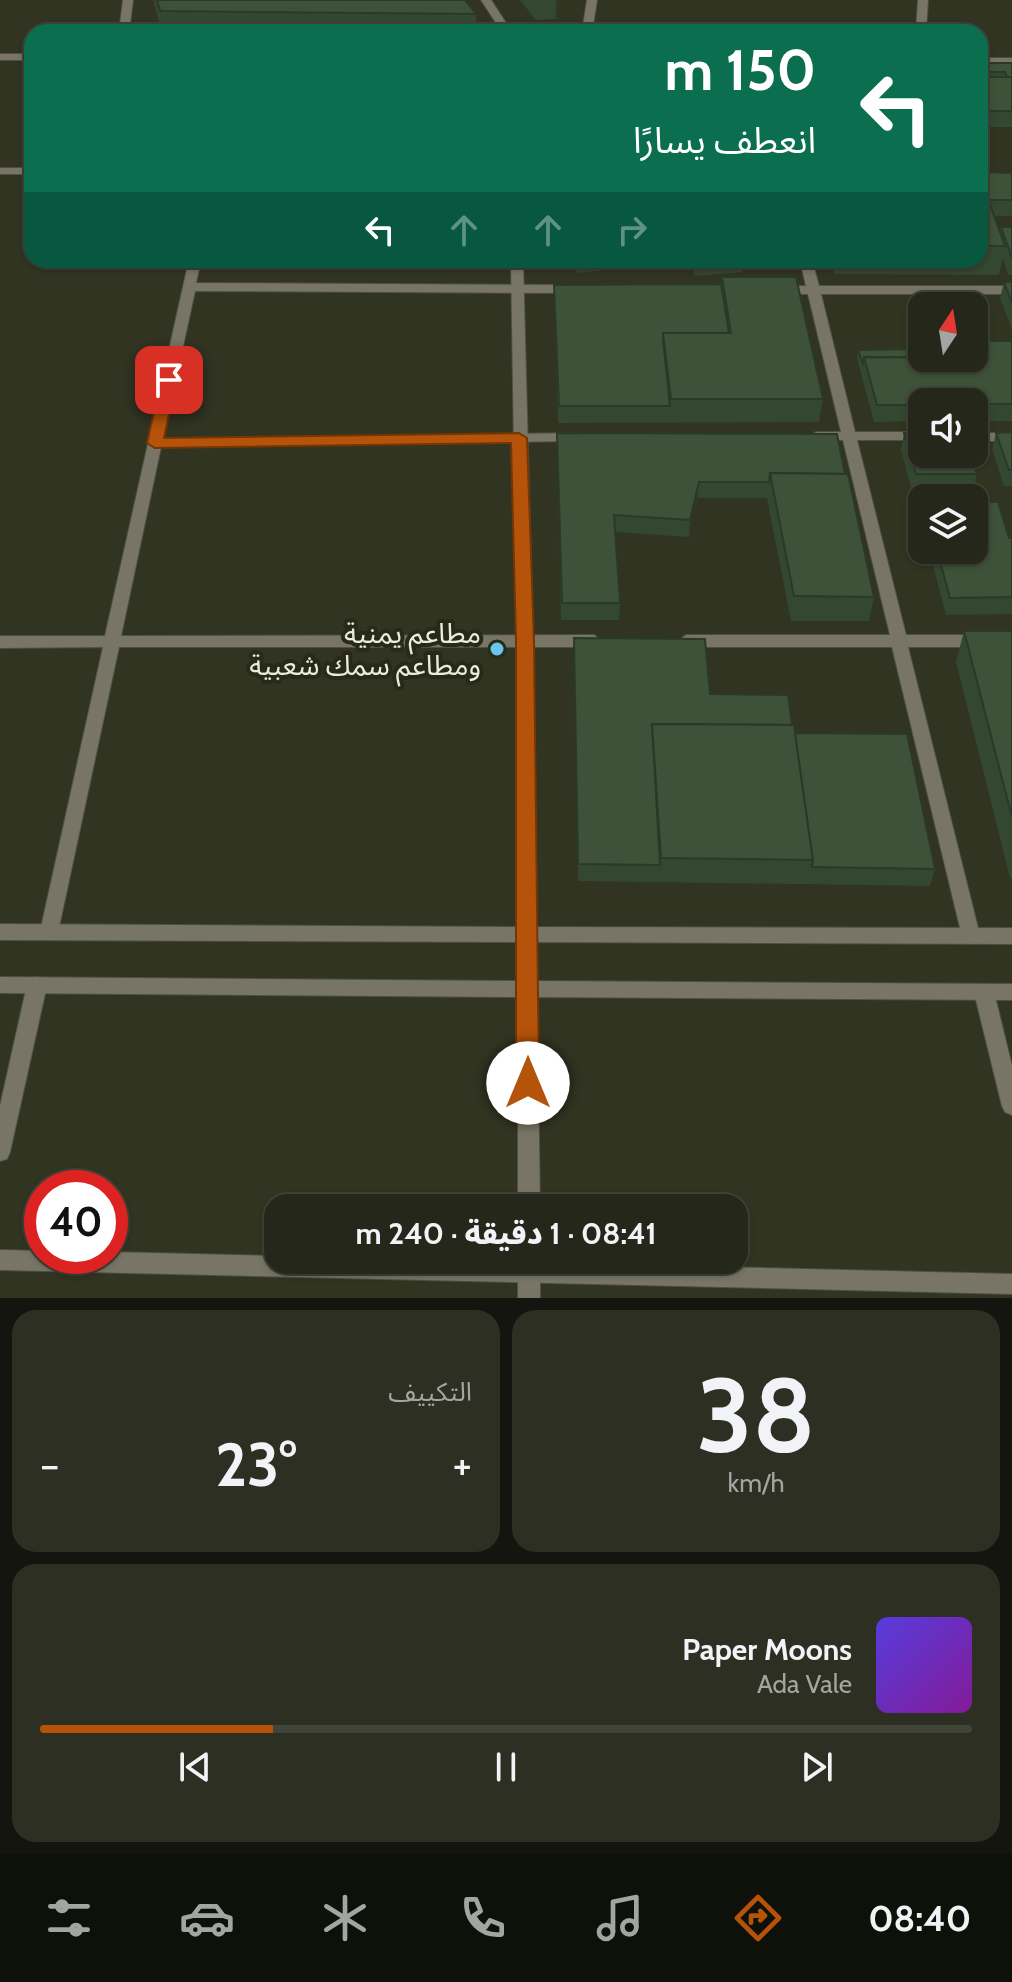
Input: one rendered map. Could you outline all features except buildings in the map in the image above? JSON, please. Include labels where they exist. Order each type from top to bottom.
[{"type":"street","points":[[125,24],[128,0]]},
{"type":"street","points":[[486,0],[502,24]]},
{"type":"street","points":[[588,24],[592,0]]},
{"type":"street","points":[[922,24],[923,0]]},
{"type":"street","points":[[0,57],[24,57]]},
{"type":"street","points":[[988,61],[1012,61]]},
{"type":"street","points":[[0,171],[24,171]]},
{"type":"street","points":[[49,932],[193,268]]},
{"type":"street","points":[[517,268],[525,641],[529,1194]]},
{"type":"street","points":[[808,268],[971,936]]},
{"type":"street","points":[[189,287],[595,289]]},
{"type":"street","points":[[766,290],[1012,290]]},
{"type":"street","points":[[802,436],[908,436]]},
{"type":"street","points":[[155,443],[598,437]]},
{"type":"street","points":[[988,437],[1012,437]]},
{"type":"street","points":[[0,642],[618,641]]},
{"type":"street","points":[[665,641],[1012,641]]},
{"type":"street","points":[[0,932],[1012,936]]},
{"type":"street","points":[[0,985],[1012,992]]},
{"type":"street","points":[[0,1152],[37,985]]},
{"type":"street","points":[[984,992],[1012,1106]]},
{"type":"street","points":[[0,1260],[264,1263]]},
{"type":"street","points":[[529,1274],[529,1298]]},
{"type":"street","points":[[744,1274],[1012,1284]]},
{"type":"place","name":"مطاعم يمنية ومطاعم سمك شعبية","points":[[497,649]]},
{"type":"route","points":[[169,380],[155,443],[519,438],[525,641],[528,1083]]}]
